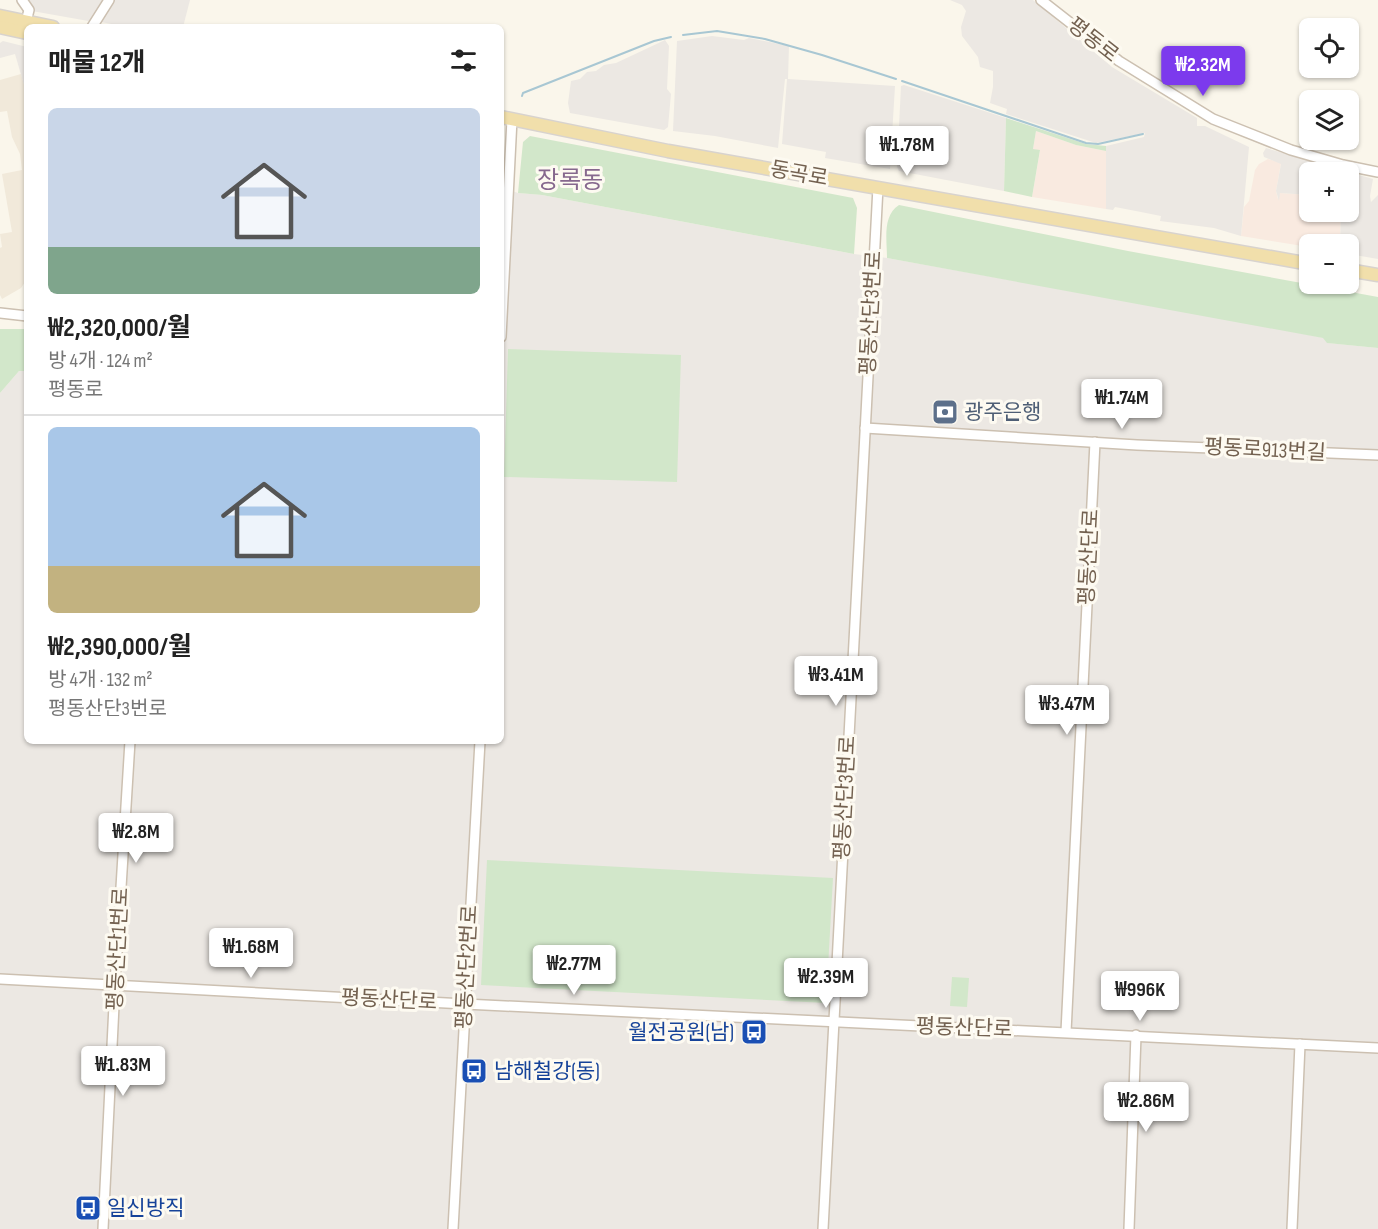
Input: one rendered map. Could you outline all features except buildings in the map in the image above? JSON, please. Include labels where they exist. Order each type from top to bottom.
[{"type":"main road","points":[[0,16],[24,26]]},
{"type":"main road","points":[[0,27],[24,27]]},
{"type":"main road","name":"동곡로","points":[[507,118],[668,151],[1299,262]]},
{"type":"main road","points":[[1359,272],[1378,275]]},
{"type":"street","points":[[22,0],[29,10],[27,24]]},
{"type":"street","points":[[94,24],[109,0]]},
{"type":"street","name":"평동로","points":[[1041,0],[1119,61],[1213,118],[1291,150],[1378,172]]},
{"type":"street","points":[[504,228],[507,118]]},
{"type":"street","name":"평동산단3번로","points":[[823,1229],[878,187]]},
{"type":"street","points":[[0,313],[24,316]]},
{"type":"street","name":"평동로913번길","points":[[865,428],[1378,456]]},
{"type":"street","name":"평동산단로","points":[[1066,1032],[1095,442]]},
{"type":"street","name":"평동산단1번로","points":[[103,1229],[130,744]]},
{"type":"street","name":"평동산단2번로","points":[[453,1229],[480,744]]},
{"type":"street","name":"평동산단로","points":[[0,979],[833,1023],[1136,1035],[1378,1048]]},
{"type":"street","points":[[1129,1229],[1136,1035]]},
{"type":"street","points":[[1292,1229],[1300,1044]]},
{"type":"shaded area","points":[[28,0],[106,0],[94,22],[32,11],[32,5]]},
{"type":"shaded area","points":[[113,0],[190,0],[184,24],[101,22]]},
{"type":"shaded area","points":[[950,0],[1033,0],[1112,67],[1197,118],[1197,126],[1205,126],[1249,147],[1241,236],[1214,228],[1160,221],[1161,216],[1115,207],[1113,210],[1106,209],[1106,146],[1144,137],[1145,133],[1096,143],[1006,114],[1007,109],[990,103],[993,71],[980,67],[978,57],[962,36],[961,27],[966,11],[962,5]]},
{"type":"shaded area","points":[[712,36],[744,40],[749,38],[789,46],[788,79],[895,86],[890,169],[825,158],[826,152],[782,144],[787,79],[785,79],[778,148],[673,131],[677,41]]},
{"type":"shaded area","points":[[665,40],[669,46],[667,89],[671,94],[668,127],[664,130],[570,113],[568,103],[571,81],[580,79],[587,72],[616,63]]},
{"type":"shaded area","points":[[3,41],[24,46],[24,85],[15,54],[0,58],[0,43]]},
{"type":"shaded area","points":[[21,74],[24,84],[24,284],[21,288],[2,299],[0,295],[0,248],[2,247],[0,234],[12,232],[2,174],[22,170],[20,154],[12,137],[7,111],[0,112],[0,80]]},
{"type":"shaded area","points":[[904,85],[1006,118],[1004,191],[899,171],[897,167],[901,86]]},
{"type":"shaded area","points":[[1036,131],[1076,145],[1106,151],[1106,209],[1032,197],[1040,151],[1033,149]]},
{"type":"shaded area","points":[[1266,148],[1314,162],[1299,162],[1299,194],[1280,193],[1279,201],[1276,191],[1281,164],[1264,157],[1263,153]]},
{"type":"shaded area","points":[[1268,159],[1281,163],[1276,191],[1278,199],[1280,193],[1299,194],[1299,222],[1341,222],[1340,234],[1299,234],[1299,245],[1241,236],[1244,207],[1249,201],[1255,170],[1259,164]]},
{"type":"shaded area","points":[[1359,175],[1373,179],[1370,196],[1371,202],[1378,195],[1378,259],[1359,256],[1359,234],[1340,234],[1341,222],[1359,222]]},
{"type":"shaded area","points":[[504,188],[518,193],[542,195],[854,254],[1251,323],[1324,338],[1328,343],[1378,348],[1378,1229],[0,1229],[0,393],[19,371],[24,371],[24,744],[504,744]]},
{"type":"green space","points":[[1006,118],[1086,144],[1106,146],[1106,151],[1076,145],[1036,131],[1033,149],[1040,150],[1032,197],[1004,191]]},
{"type":"green space","points":[[530,136],[853,198],[857,208],[854,254],[542,195],[518,193],[523,142]]},
{"type":"green space","points":[[899,205],[1299,282],[1299,294],[1359,294],[1378,297],[1378,348],[1327,343],[1323,338],[887,258],[888,222]]},
{"type":"green space","points":[[0,329],[24,329],[24,371],[19,371],[0,393]]},
{"type":"green space","points":[[508,349],[681,355],[677,482],[504,477]]},
{"type":"green space","points":[[487,860],[833,878],[826,1003],[481,985]]},
{"type":"green space","points":[[952,977],[969,978],[967,1007],[950,1006]]},
{"type":"waterway","points":[[683,35],[717,31],[765,39],[896,79]]},
{"type":"waterway","points":[[522,96],[523,93],[654,41],[671,37]]},
{"type":"waterway","points":[[902,81],[1086,143],[1098,144],[1143,134]]},
{"type":"place","name":"광주은행","points":[[945,412]]},
{"type":"place","name":"월전공원(남)","points":[[754,1032]]},
{"type":"place","name":"남해철강(동)","points":[[474,1071]]},
{"type":"place","name":"일신방직","points":[[88,1208]]},
{"type":"district","name":"장록동","points":[[570,180]]}]
